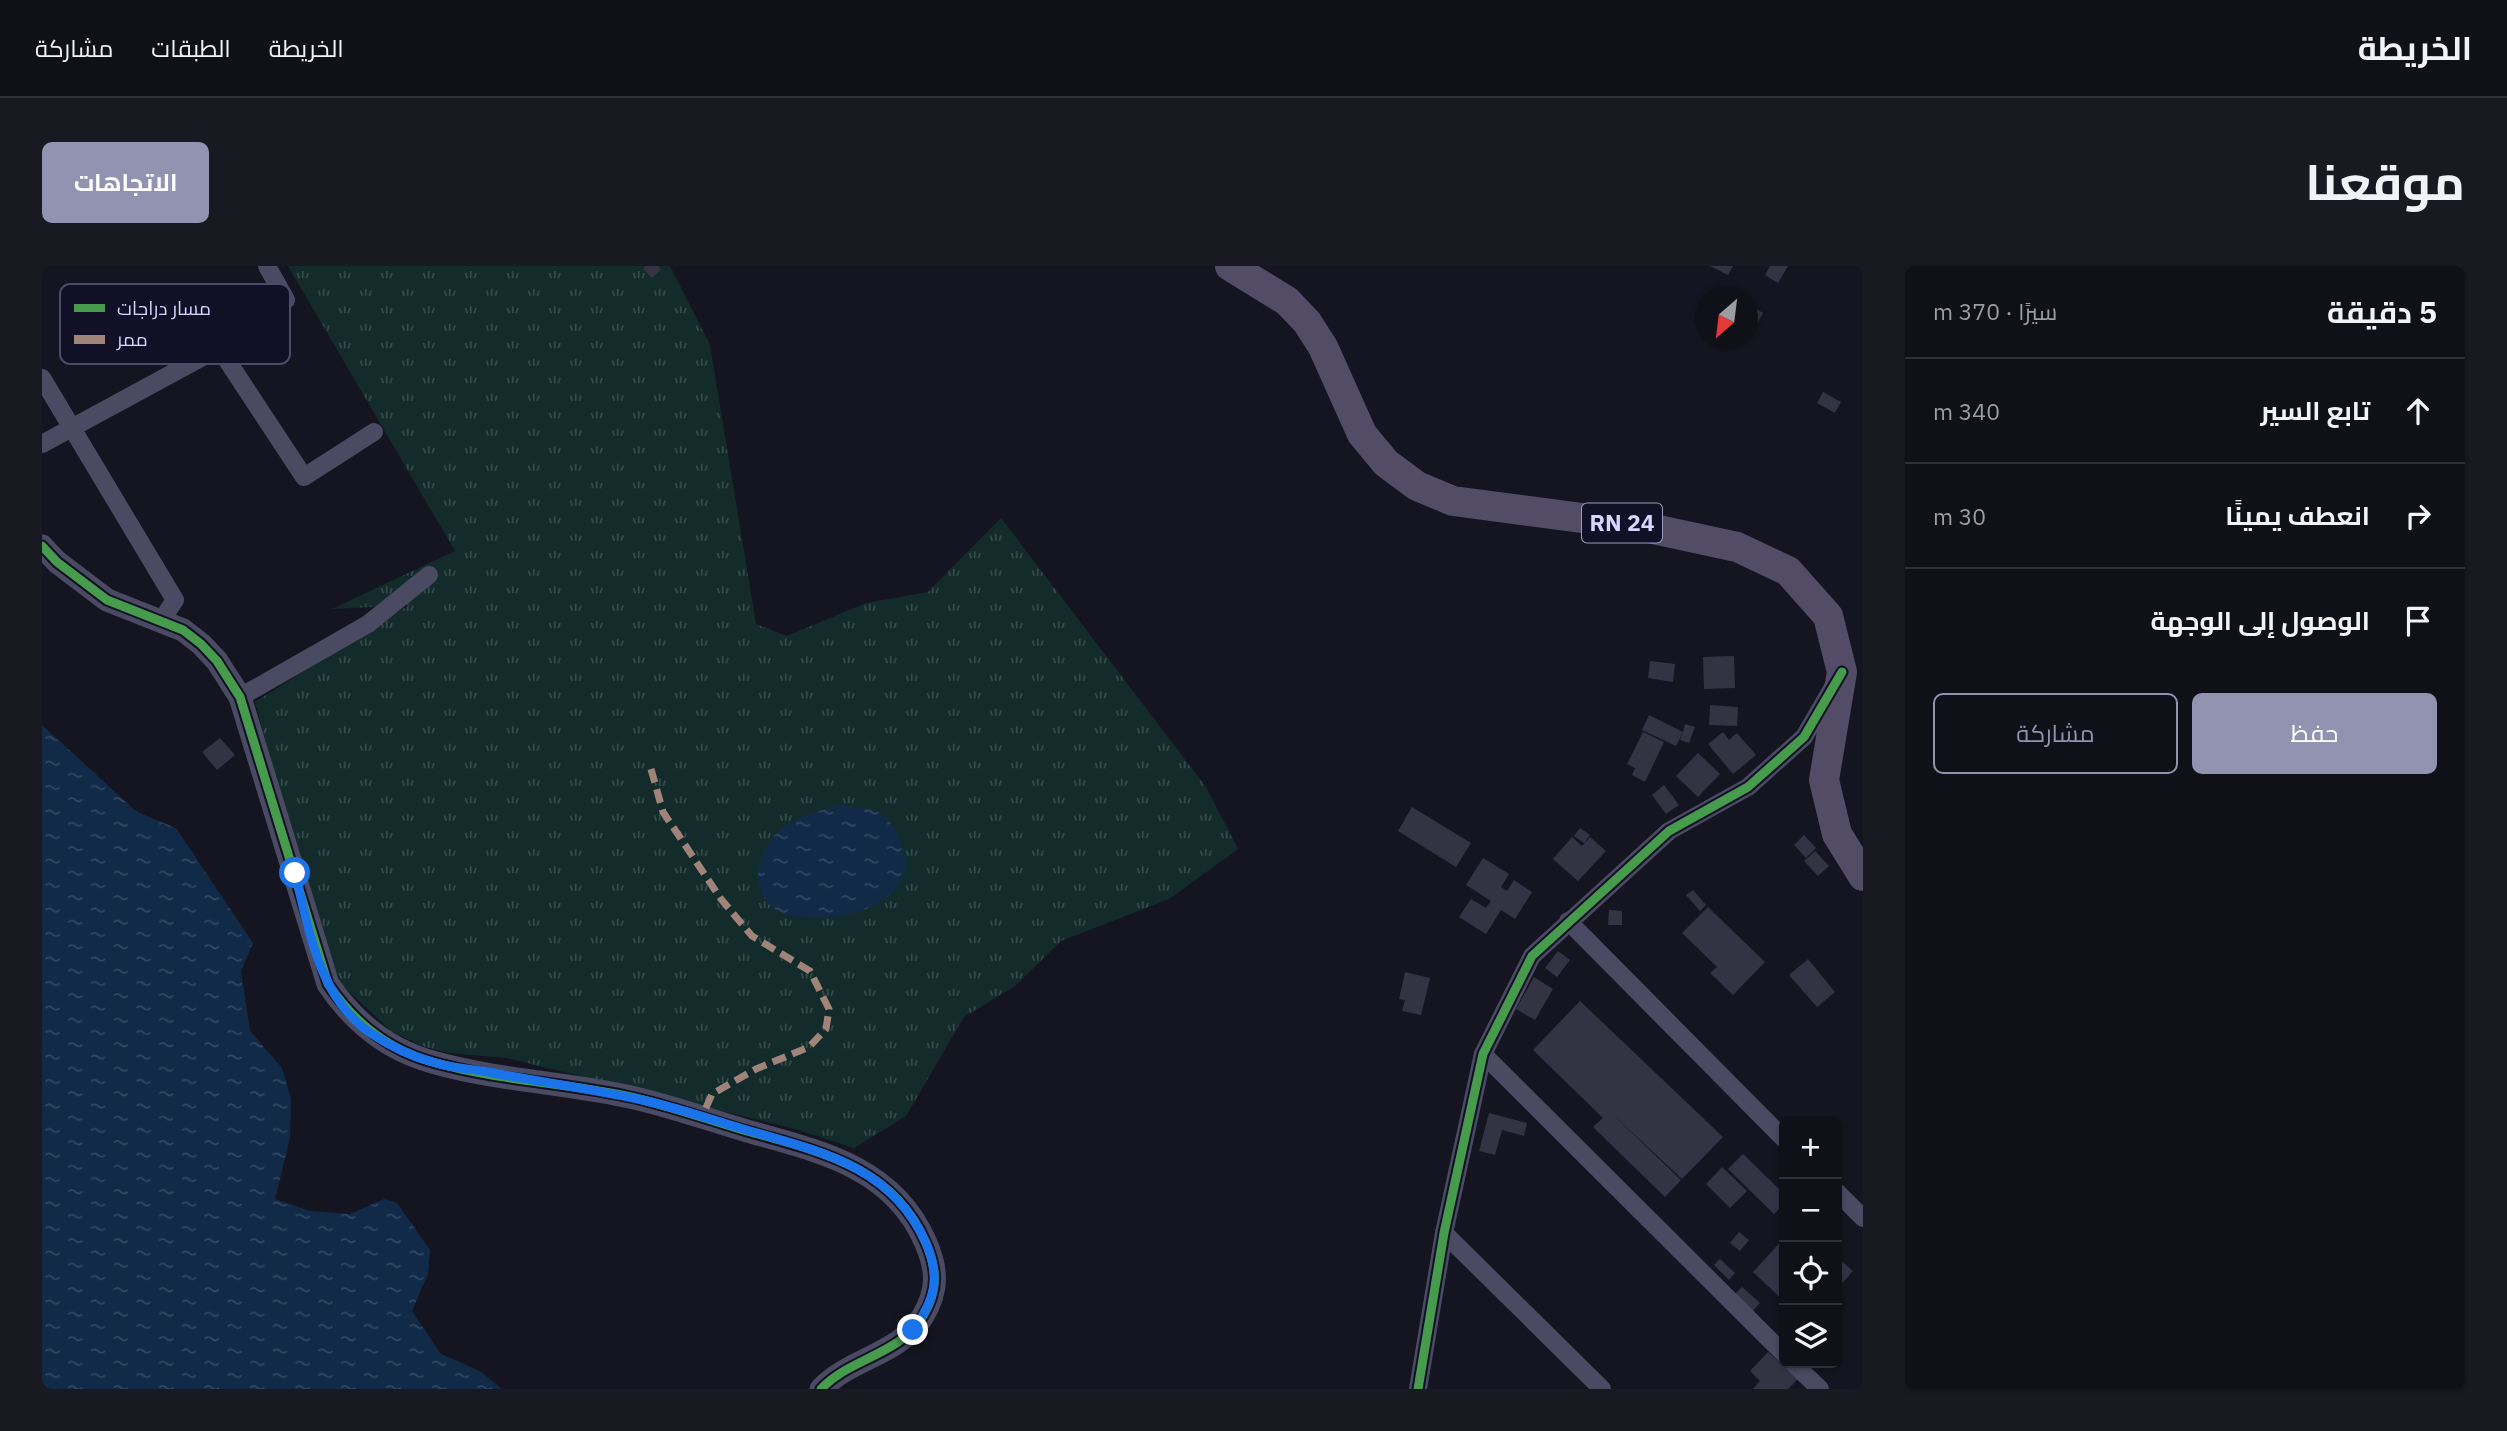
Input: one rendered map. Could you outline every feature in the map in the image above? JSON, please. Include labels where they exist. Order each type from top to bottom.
[{"type":"main road","name":"RN 24","points":[[1230,266],[1287,301],[1307,322],[1323,347],[1362,434],[1386,463],[1417,485],[1453,501],[1634,525],[1737,547],[1788,571],[1828,615],[1842,672],[1824,780],[1837,834],[1863,876]]},
{"type":"street","points":[[267,266],[277,284]]},
{"type":"street","points":[[42,444],[189,364]]},
{"type":"street","points":[[230,364],[304,477],[374,432]]},
{"type":"street","points":[[42,378],[175,600],[162,621]]},
{"type":"street","points":[[42,546],[51,568],[107,600],[183,630],[217,661],[240,697],[276,807],[317,956],[328,984],[339,1001],[367,1031],[393,1046],[436,1063],[635,1098],[834,1156],[868,1174],[897,1199],[920,1229],[935,1264],[931,1300],[923,1316],[899,1342],[821,1389]]},
{"type":"street","points":[[240,697],[368,624],[429,575]]},
{"type":"street","points":[[1418,1389],[1444,1233],[1483,1054],[1532,956],[1669,831],[1748,787],[1804,737],[1842,672]]},
{"type":"street","points":[[1568,921],[1779,1134]]},
{"type":"street","points":[[1483,1054],[1779,1349]]},
{"type":"street","points":[[1842,1197],[1863,1218]]},
{"type":"street","points":[[1444,1233],[1602,1389]]},
{"type":"street","points":[[1798,1368],[1820,1389]]},
{"type":"green space","points":[[288,266],[670,266],[710,345],[756,624],[787,636],[866,603],[928,592],[1001,518],[1206,787],[1238,849],[1169,899],[1061,941],[1015,986],[964,1017],[906,1116],[854,1148],[795,1129],[507,1058],[449,1053],[422,1046],[391,1031],[342,985],[317,925],[255,702],[409,605],[332,609],[455,551]]},
{"type":"water","points":[[42,725],[137,812],[176,828],[253,943],[241,971],[250,1031],[282,1068],[291,1099],[290,1138],[275,1199],[310,1211],[350,1214],[384,1199],[397,1203],[430,1250],[428,1274],[412,1311],[441,1354],[480,1371],[502,1389],[42,1389]]},
{"type":"water","points":[[839,805],[880,813],[893,826],[906,861],[902,879],[891,894],[874,906],[852,913],[830,918],[808,918],[788,915],[775,909],[760,889],[758,877],[759,864],[771,840],[793,821]]},
{"type":"building","points":[[646,266],[658,266],[661,270],[652,278],[643,269]]},
{"type":"building","points":[[1710,266],[1733,266],[1728,275]]},
{"type":"building","points":[[1770,266],[1788,266],[1778,283],[1765,275]]},
{"type":"building","points":[[1758,310],[1763,313],[1758,322]]},
{"type":"building","points":[[1823,392],[1841,402],[1835,413],[1817,403]]},
{"type":"building","points":[[1734,656],[1735,688],[1704,689],[1703,657]]},
{"type":"building","points":[[1650,661],[1675,664],[1673,682],[1648,678]]},
{"type":"building","points":[[1710,705],[1738,707],[1737,726],[1709,725]]},
{"type":"building","points":[[1649,715],[1683,732],[1676,746],[1642,730]]},
{"type":"building","points":[[1685,724],[1695,727],[1689,743],[1680,740]]},
{"type":"building","points":[[1643,732],[1664,742],[1645,782],[1632,775],[1635,768],[1627,764]]},
{"type":"building","points":[[1723,732],[1729,740],[1737,733],[1756,755],[1733,774],[1708,744]]},
{"type":"building","points":[[220,738],[235,755],[217,770],[202,752]]},
{"type":"building","points":[[1698,753],[1720,774],[1698,797],[1676,776]]},
{"type":"building","points":[[1664,785],[1679,805],[1666,814],[1652,795]]},
{"type":"building","points":[[1412,807],[1471,843],[1456,867],[1398,831]]},
{"type":"building","points":[[1580,828],[1590,835],[1584,843],[1574,836]]},
{"type":"building","points":[[1804,835],[1816,848],[1806,858],[1794,845]]},
{"type":"building","points":[[1572,837],[1582,846],[1590,837],[1606,851],[1578,881],[1553,859]]},
{"type":"building","points":[[1815,851],[1829,866],[1818,876],[1804,861]]},
{"type":"building","points":[[1483,858],[1509,874],[1501,887],[1507,891],[1514,880],[1532,892],[1515,919],[1501,910],[1486,934],[1459,917],[1471,899],[1486,908],[1491,901],[1466,885]]},
{"type":"building","points":[[1693,890],[1706,905],[1700,911],[1686,895]]},
{"type":"building","points":[[1708,907],[1765,962],[1733,995],[1710,973],[1717,967],[1682,933]]},
{"type":"building","points":[[1609,910],[1622,911],[1622,925],[1608,925]]},
{"type":"building","points":[[1558,951],[1570,960],[1557,977],[1545,968]]},
{"type":"building","points":[[1808,959],[1835,992],[1817,1007],[1789,975]]},
{"type":"building","points":[[1405,972],[1430,978],[1421,1015],[1402,1011],[1405,1000],[1399,999]]},
{"type":"building","points":[[1534,977],[1553,989],[1535,1020],[1516,1009]]},
{"type":"building","points":[[1580,1001],[1723,1137],[1682,1179],[1609,1111],[1681,1180],[1665,1197],[1593,1127],[1603,1118],[1533,1050]]},
{"type":"building","points":[[1489,1113],[1527,1123],[1524,1136],[1502,1130],[1495,1155],[1479,1151]]},
{"type":"building","points":[[1743,1154],[1779,1189],[1779,1209],[1774,1214],[1728,1169]]},
{"type":"building","points":[[1722,1167],[1747,1191],[1730,1208],[1706,1184]]},
{"type":"building","points":[[1739,1232],[1749,1240],[1740,1251],[1730,1243]]},
{"type":"building","points":[[1779,1243],[1779,1296],[1753,1272]]},
{"type":"building","points":[[1720,1259],[1735,1273],[1729,1280],[1714,1265]]},
{"type":"building","points":[[1842,1261],[1853,1271],[1842,1283]]},
{"type":"building","points":[[1742,1287],[1760,1303],[1752,1312],[1734,1295]]},
{"type":"building","points":[[1768,1352],[1779,1362],[1779,1368],[1786,1368],[1798,1379],[1788,1389],[1753,1389],[1760,1381],[1750,1371]]},
{"type":"marked path","points":[[651,769],[663,812],[721,899],[752,936],[810,971],[829,1009],[826,1029],[809,1047],[756,1069],[712,1094],[702,1117]]},
{"type":"cycle path","points":[[42,546],[57,562],[107,600],[183,630],[217,661],[240,697],[328,984],[350,1012],[374,1034],[403,1051],[436,1063],[485,1074],[635,1098],[800,1146],[850,1165],[893,1195],[911,1216],[929,1251],[934,1269],[932,1297],[923,1316],[901,1340],[846,1370],[821,1389]]},
{"type":"cycle path","points":[[1418,1389],[1444,1233],[1483,1054],[1532,956],[1669,831],[1748,787],[1804,737],[1842,672]]},
{"type":"route","points":[[295,873],[317,956],[328,984],[345,1009],[367,1031],[393,1046],[436,1063],[635,1098],[834,1156],[868,1174],[897,1199],[920,1229],[935,1264],[931,1300],[913,1330]]}]
